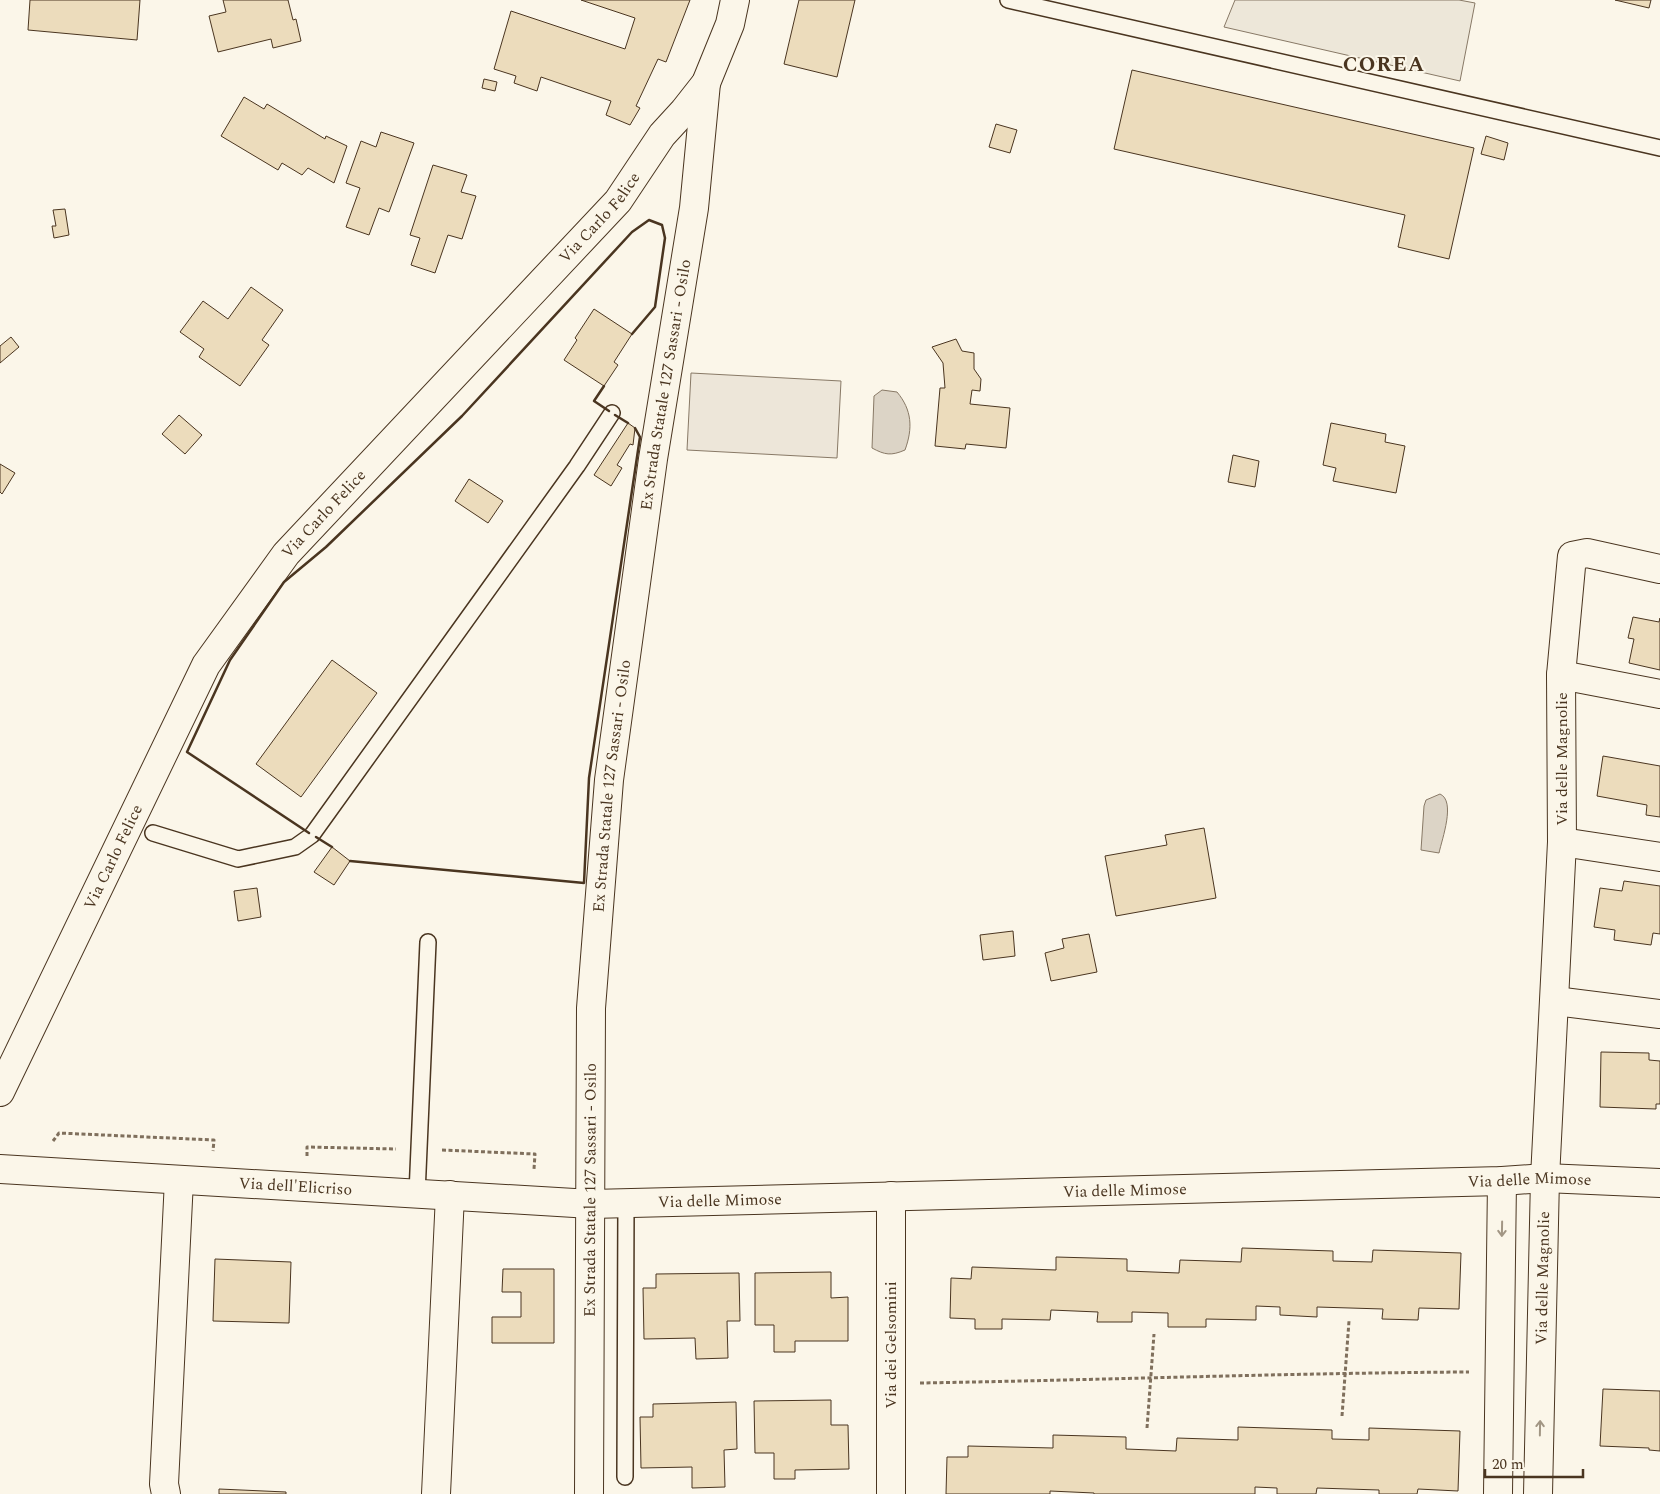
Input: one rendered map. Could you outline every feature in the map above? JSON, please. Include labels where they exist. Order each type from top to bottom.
[{"type":"street","name":"Via Carlo Felice","points":[[0,1092],[206,665],[286,554],[618,201],[662,135],[706,83],[730,24],[735,0]]},
{"type":"street","name":"Ex Strada Statale 127 Sassari - Osilo","points":[[589,1494],[591,1008],[609,780],[653,460],[694,208],[706,83]]},
{"type":"street","name":"Via delle Magnolie","points":[[1538,1494],[1545,1178],[1562,842],[1561,675],[1572,556],[1587,553],[1660,569]]},
{"type":"street","name":"Via delle Magnolie","points":[[1561,675],[1660,694]]},
{"type":"street","name":"Via delle Magnolie","points":[[1562,842],[1660,857]]},
{"type":"street","points":[[1555,1002],[1660,1014]]},
{"type":"street","name":"Via dell'Elicriso","points":[[0,1169],[591,1204]]},
{"type":"street","name":"Via delle Mimose","points":[[591,1204],[1502,1181],[1545,1178],[1660,1184]]},
{"type":"street","points":[[166,1494],[164,1484],[179,1180]]},
{"type":"street","points":[[1498,1494],[1502,1181]]},
{"type":"street","points":[[436,1494],[450,1196]]},
{"type":"street","name":"Via dei Gelsomini","points":[[890,1196],[891,1494]]},
{"type":"lane","points":[[1008,0],[1660,148]]},
{"type":"lane","points":[[153,833],[238,859],[295,847],[312,835],[577,466],[612,413]]},
{"type":"lane","points":[[417,1194],[428,942]]},
{"type":"lane","points":[[625,1476],[626,1203]]},
{"type":"path","points":[[47,1172],[53,1141],[59,1133],[214,1140],[213,1157]]},
{"type":"path","points":[[307,1161],[307,1146],[535,1154],[534,1173]]},
{"type":"path","points":[[1342,1416],[1349,1321]]},
{"type":"path","points":[[1147,1428],[1154,1334]]},
{"type":"path","points":[[891,1383],[1151,1379],[1345,1373],[1500,1372]]},
{"type":"shaded area","points":[[1235,0],[1459,0],[1475,3],[1460,81],[1224,27]]},
{"type":"shaded area","points":[[691,373],[841,381],[837,458],[687,450]]},
{"type":"shaded area","points":[[882,390],[897,392],[906,406],[910,419],[908,442],[905,450],[892,454],[872,448],[874,396]]},
{"type":"shaded area","points":[[1440,794],[1445,798],[1448,812],[1439,853],[1421,850],[1426,800]]},
{"type":"building","points":[[30,0],[140,0],[137,40],[28,30]]},
{"type":"building","points":[[223,0],[288,0],[293,20],[296,19],[301,41],[273,48],[271,39],[218,52],[209,16],[226,12]]},
{"type":"building","points":[[581,0],[690,0],[666,62],[658,59],[636,106],[640,108],[630,125],[606,115],[611,101],[541,77],[537,91],[514,83],[516,76],[494,69],[511,11],[625,49],[635,18]]},
{"type":"building","points":[[799,0],[855,0],[837,77],[784,64]]},
{"type":"building","points":[[1615,0],[1651,0],[1649,8]]},
{"type":"building","points":[[1132,70],[1474,148],[1449,259],[1398,247],[1405,215],[1114,149]]},
{"type":"building","points":[[484,79],[497,82],[495,91],[482,88]]},
{"type":"building","points":[[244,97],[264,109],[267,104],[325,139],[326,136],[347,146],[334,183],[308,168],[302,175],[282,163],[278,170],[221,136]]},
{"type":"building","points":[[996,124],[1017,130],[1010,153],[989,147]]},
{"type":"building","points":[[381,132],[414,143],[389,212],[379,208],[369,235],[346,227],[360,188],[346,183],[361,141],[376,147]]},
{"type":"building","points":[[1486,136],[1508,143],[1504,160],[1481,154]]},
{"type":"building","points":[[433,165],[467,175],[461,192],[476,196],[462,239],[448,235],[435,273],[411,265],[420,238],[410,235]]},
{"type":"building","points":[[65,209],[69,235],[54,238],[52,226],[56,226],[53,210]]},
{"type":"building","points":[[251,287],[283,310],[262,340],[269,345],[240,386],[199,357],[204,349],[180,332],[203,301],[228,319]]},
{"type":"building","points":[[594,309],[632,334],[614,362],[618,365],[604,386],[564,360],[577,340],[575,338]]},
{"type":"building","points":[[11,337],[19,347],[0,363],[0,346]]},
{"type":"building","points":[[956,339],[962,351],[974,353],[974,369],[981,379],[980,391],[972,390],[970,404],[1010,408],[1006,448],[966,444],[965,449],[935,446],[940,388],[945,388],[943,363],[932,347]]},
{"type":"building","points":[[179,415],[202,435],[185,454],[162,434]]},
{"type":"building","points":[[628,423],[635,428],[633,445],[630,444],[617,465],[622,468],[611,486],[594,475]]},
{"type":"building","points":[[1331,423],[1386,434],[1385,442],[1405,446],[1396,493],[1333,481],[1336,468],[1323,465]]},
{"type":"building","points":[[1233,455],[1259,461],[1255,487],[1228,482]]},
{"type":"building","points":[[0,464],[15,473],[2,494],[0,492]]},
{"type":"building","points":[[469,479],[503,501],[488,523],[455,501]]},
{"type":"building","points":[[1633,617],[1659,622],[1660,618],[1660,670],[1629,663],[1634,639],[1628,638]]},
{"type":"building","points":[[332,660],[377,693],[301,797],[256,764]]},
{"type":"building","points":[[1603,756],[1660,766],[1660,817],[1646,815],[1647,805],[1597,796]]},
{"type":"building","points":[[1204,828],[1216,898],[1116,916],[1105,856],[1167,845],[1165,835]]},
{"type":"building","points":[[332,847],[350,861],[334,885],[314,872]]},
{"type":"building","points":[[1624,881],[1660,886],[1660,934],[1653,933],[1651,945],[1614,940],[1615,930],[1594,927],[1600,888],[1622,891]]},
{"type":"building","points":[[257,888],[261,917],[238,921],[234,891]]},
{"type":"building","points":[[1013,931],[1015,956],[983,960],[980,935]]},
{"type":"building","points":[[1089,934],[1097,972],[1051,981],[1045,953],[1064,948],[1062,939]]},
{"type":"building","points":[[1601,1052],[1649,1053],[1649,1060],[1660,1061],[1660,1104],[1656,1104],[1656,1109],[1600,1107]]},
{"type":"building","points":[[1242,1248],[1333,1251],[1333,1261],[1372,1262],[1373,1250],[1461,1253],[1459,1309],[1419,1308],[1418,1320],[1382,1319],[1383,1309],[1317,1307],[1317,1317],[1280,1315],[1280,1307],[1256,1306],[1256,1320],[1206,1319],[1206,1327],[1168,1327],[1168,1313],[1132,1312],[1132,1322],[1097,1322],[1098,1312],[1051,1310],[1050,1320],[1002,1319],[1002,1329],[975,1329],[975,1319],[950,1318],[951,1278],[971,1279],[972,1267],[1056,1270],[1056,1257],[1127,1259],[1127,1271],[1179,1273],[1180,1260],[1241,1262]]},
{"type":"building","points":[[215,1259],[291,1262],[289,1323],[213,1321]]},
{"type":"building","points":[[503,1269],[554,1269],[554,1343],[492,1343],[492,1317],[521,1317],[521,1292],[502,1292]]},
{"type":"building","points":[[831,1272],[831,1298],[848,1297],[848,1341],[795,1341],[795,1352],[774,1352],[774,1325],[755,1325],[755,1273]]},
{"type":"building","points":[[739,1273],[740,1321],[727,1321],[728,1358],[696,1359],[695,1338],[644,1339],[643,1288],[656,1288],[656,1274]]},
{"type":"building","points":[[1603,1389],[1660,1391],[1660,1451],[1649,1450],[1649,1448],[1600,1446]]},
{"type":"building","points":[[831,1400],[831,1425],[848,1425],[849,1469],[795,1470],[795,1479],[774,1479],[774,1453],[755,1453],[754,1401]]},
{"type":"building","points":[[736,1402],[737,1449],[724,1450],[725,1487],[692,1488],[692,1467],[641,1468],[640,1417],[653,1417],[653,1404]]},
{"type":"building","points":[[1238,1427],[1332,1430],[1332,1439],[1369,1440],[1369,1428],[1460,1431],[1458,1491],[1418,1489],[1417,1494],[1379,1494],[1379,1490],[1317,1488],[1316,1494],[1277,1494],[1277,1488],[1255,1487],[1255,1494],[1094,1494],[1050,1491],[1050,1494],[946,1494],[947,1457],[968,1457],[968,1446],[1053,1448],[1053,1435],[1126,1437],[1126,1449],[1176,1451],[1177,1438],[1238,1440]]},
{"type":"building","points":[[219,1489],[286,1492],[286,1494],[219,1494]]},
{"type":"wall","points":[[309,833],[187,752],[230,660],[284,582],[326,547],[462,416],[632,232],[649,220],[662,225],[665,238],[655,307],[632,334]]},
{"type":"wall","points":[[604,386],[594,401],[609,411]]},
{"type":"wall","points":[[615,415],[628,423]]},
{"type":"wall","points":[[350,861],[584,883],[589,778],[640,437],[635,428]]},
{"type":"wall","points":[[316,837],[332,847]]},
{"type":"district","name":"COREA","points":[[1384,65]]}]
